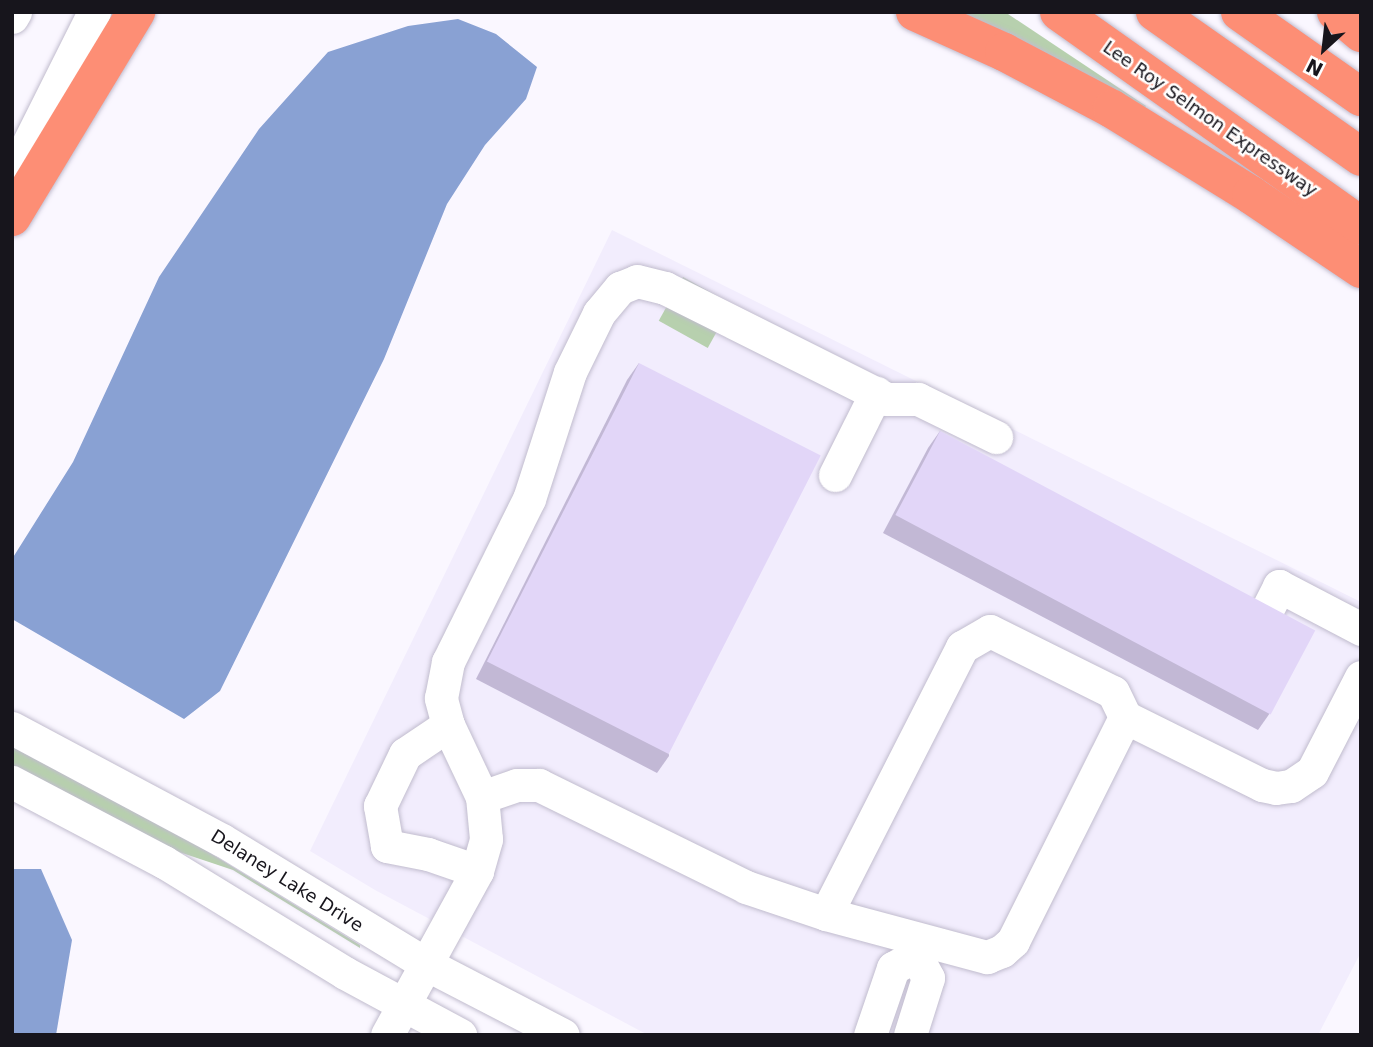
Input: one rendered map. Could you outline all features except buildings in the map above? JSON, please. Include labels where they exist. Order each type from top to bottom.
[{"type":"highway","points":[[12,217],[136,12]]},
{"type":"highway","points":[[915,12],[1004,52],[1112,109],[1361,269]]},
{"type":"highway","name":"Lee Roy Selmon Expressway","points":[[1059,12],[1361,226]]},
{"type":"highway","points":[[1155,12],[1361,157]]},
{"type":"highway","points":[[1240,12],[1361,97]]},
{"type":"highway","points":[[1336,12],[1361,33]]},
{"type":"street","points":[[12,17],[15,12]]},
{"type":"street","points":[[12,176],[94,12]]},
{"type":"street","points":[[387,1035],[402,1003],[477,872],[486,839],[482,797],[448,725],[442,698],[447,662],[529,499],[570,372],[599,313],[620,288],[637,281],[682,295],[887,399],[918,399],[996,437]]},
{"type":"street","points":[[835,475],[876,393]]},
{"type":"street","points":[[1267,610],[1279,586],[1361,629]]},
{"type":"street","points":[[826,914],[962,647],[990,631],[1113,692],[1125,717],[1262,785],[1276,788],[1291,786],[1312,772],[1361,677]]},
{"type":"street","points":[[482,797],[517,785],[539,785],[746,887],[918,948],[987,957],[1002,951],[1013,941],[1125,717]]},
{"type":"street","points":[[448,725],[405,754],[380,806],[387,846],[428,854],[477,872]]},
{"type":"street","name":"Delaney Lake Drive","points":[[12,728],[222,840],[426,964],[563,1035]]},
{"type":"street","points":[[12,782],[164,862],[345,973],[460,1035]]},
{"type":"street","points":[[870,1035],[893,968],[918,948]]},
{"type":"street","points":[[910,1035],[928,978],[918,948]]},
{"type":"shaded area","points":[[612,230],[1361,602],[1361,952],[1318,1035],[648,1035],[375,890],[310,851]]},
{"type":"green space","points":[[938,12],[1005,12],[1146,106],[1141,113]]},
{"type":"green space","points":[[683,277],[732,304],[708,348],[659,321]]},
{"type":"green space","points":[[12,746],[176,832],[360,945],[360,948],[233,870],[173,850],[12,765]]},
{"type":"water","points":[[458,19],[496,34],[537,67],[526,99],[485,145],[447,204],[384,359],[220,691],[184,719],[12,619],[12,559],[73,462],[159,277],[259,129],[328,52],[408,26]]},
{"type":"water","points":[[12,869],[41,869],[72,940],[56,1035],[12,1035]]}]
